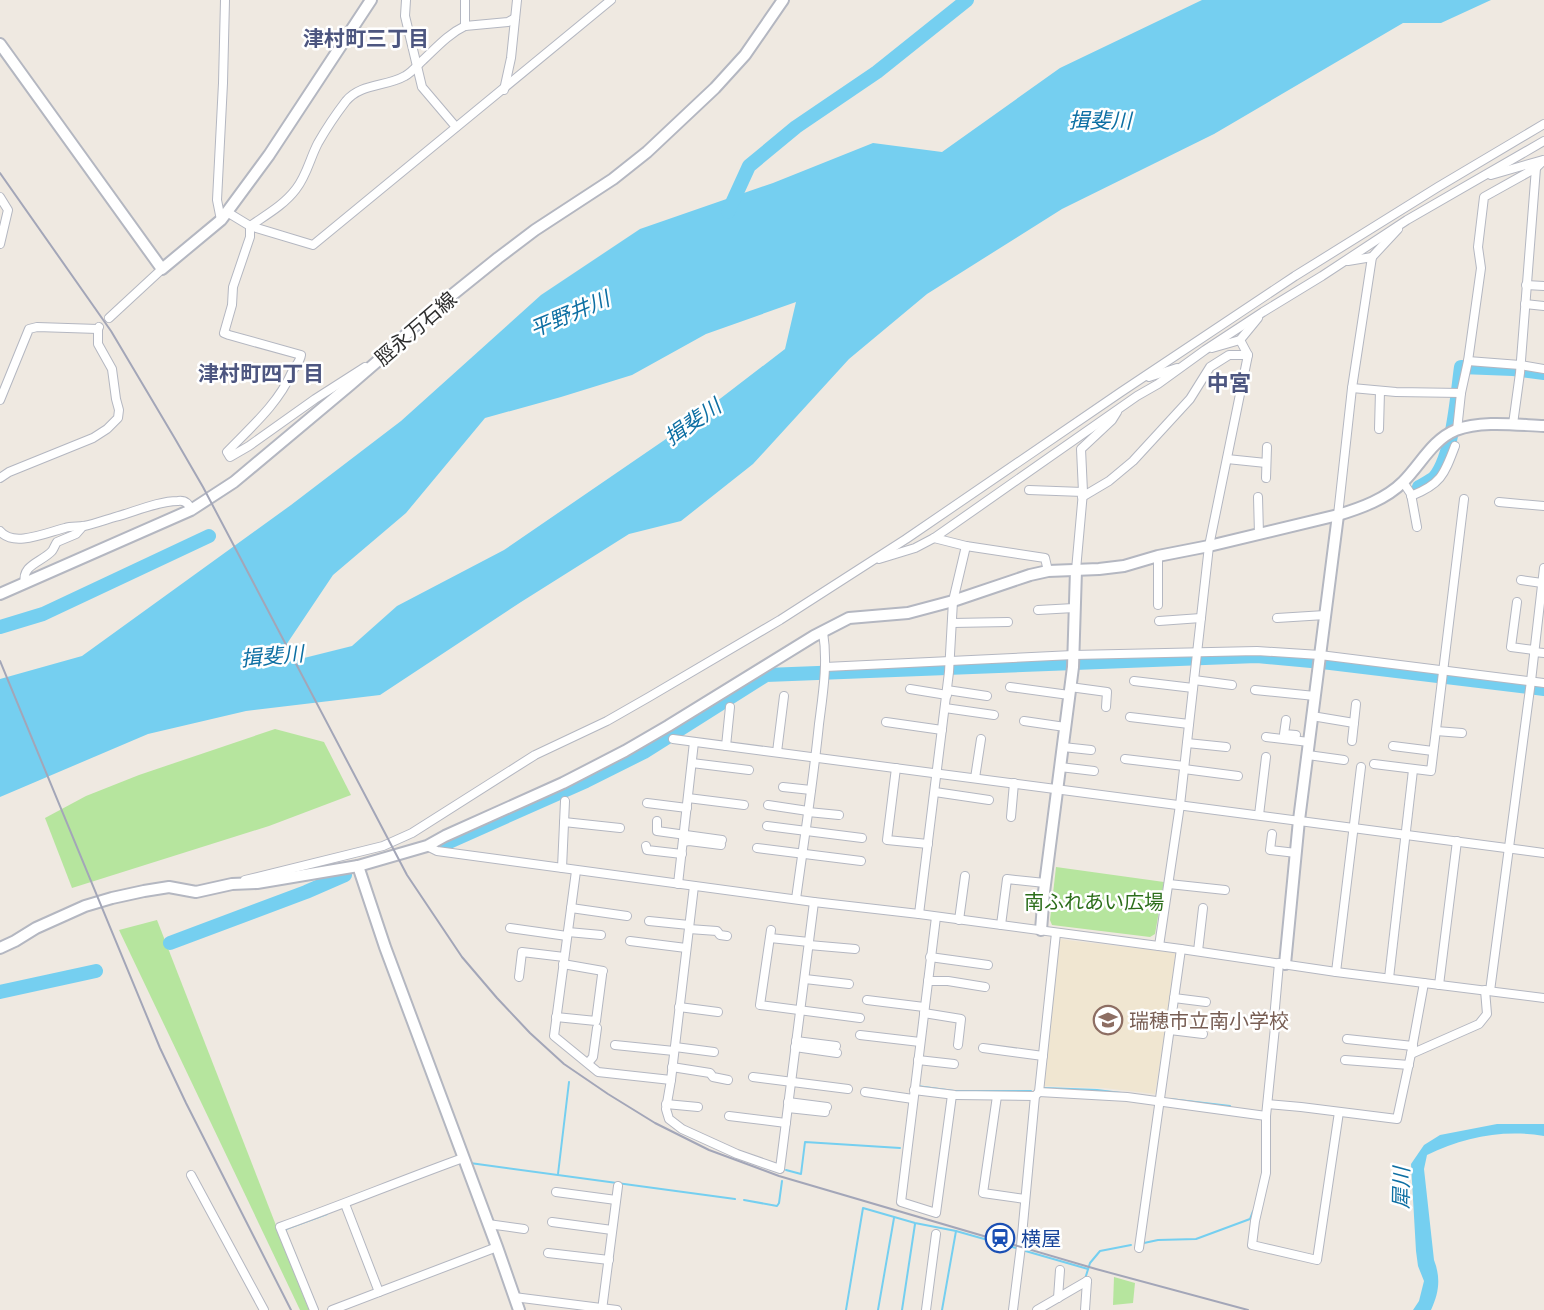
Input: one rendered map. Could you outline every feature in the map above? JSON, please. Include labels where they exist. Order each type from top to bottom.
[{"type":"street","points":[[225,0],[217,201],[224,216],[313,245],[611,0]]},
{"type":"street","points":[[109,318],[224,216],[269,155],[370,0]]},
{"type":"street","points":[[406,0],[405,16],[422,87],[456,128]]},
{"type":"street","points":[[465,0],[465,26]]},
{"type":"street","points":[[504,90],[511,58],[517,0]]},
{"type":"street","name":"脛永万石線","points":[[0,594],[191,510],[234,482],[387,353],[421,320],[498,258],[647,152],[715,88],[745,55],[783,0]]},
{"type":"street","points":[[250,226],[285,202],[297,187],[308,171],[317,144],[355,92],[406,76],[448,36],[465,26],[508,22],[515,18]]},
{"type":"street","points":[[0,44],[162,269]]},
{"type":"street","points":[[0,948],[36,928],[85,906],[112,898],[169,887],[196,892],[383,846],[412,833],[536,755],[607,721],[780,620],[1008,471],[1295,276],[1544,124]]},
{"type":"street","points":[[870,562],[915,548],[934,538],[1263,312],[1407,220],[1544,141]]},
{"type":"street","points":[[1477,180],[1544,159]]},
{"type":"street","points":[[1456,430],[1481,268],[1478,247],[1484,197],[1536,168],[1544,159]]},
{"type":"street","points":[[1513,424],[1520,369],[1536,168]]},
{"type":"street","points":[[1339,1112],[1317,1260],[1252,1245],[1266,1173],[1266,1116],[1282,964],[1353,388],[1372,257],[1407,220],[1428,193]]},
{"type":"street","points":[[0,197],[8,210],[0,244]]},
{"type":"street","points":[[250,226],[250,237],[233,287],[232,305],[224,333],[301,355],[290,377],[268,410],[227,452],[230,457],[387,353]]},
{"type":"street","points":[[1343,262],[1372,257]]},
{"type":"street","points":[[1526,285],[1544,286]]},
{"type":"street","points":[[1525,304],[1544,306]]},
{"type":"street","points":[[1205,350],[1240,340],[1263,312]]},
{"type":"street","points":[[0,400],[29,329],[37,327],[98,328],[98,344],[112,369],[119,410],[118,418],[93,438],[9,472],[0,478]]},
{"type":"street","points":[[1159,946],[1180,805],[1209,546],[1248,356],[1240,340]]},
{"type":"street","points":[[1029,490],[1082,495],[1108,481],[1133,461],[1190,399],[1210,367],[1229,355],[1248,356]]},
{"type":"street","points":[[1468,361],[1520,369],[1544,369]]},
{"type":"street","points":[[1141,379],[1184,366]]},
{"type":"street","points":[[1353,388],[1396,392],[1461,393]]},
{"type":"street","points":[[1379,429],[1380,391]]},
{"type":"street","points":[[1041,930],[1073,667],[1074,608],[1082,495],[1081,450],[1112,420],[1119,409]]},
{"type":"street","points":[[232,884],[257,883],[358,866],[427,846],[563,783],[625,751],[849,618],[908,613],[1048,571],[1124,566],[1158,556],[1338,515],[1357,509],[1389,493],[1403,482],[1426,453],[1456,430],[1474,425],[1544,426]]},
{"type":"street","points":[[1411,496],[1426,490],[1440,479],[1455,446]]},
{"type":"street","points":[[1266,478],[1267,447]]},
{"type":"street","points":[[1227,459],[1266,463]]},
{"type":"street","points":[[1403,482],[1411,496],[1417,527]]},
{"type":"street","points":[[1258,497],[1258,534]]},
{"type":"street","points":[[1374,764],[1431,771],[1464,499]]},
{"type":"street","points":[[0,531],[3,535],[13,539],[32,538],[179,500],[186,502],[191,510]]},
{"type":"street","points":[[1499,502],[1544,507]]},
{"type":"street","points":[[25,583],[24,576],[28,568],[52,550],[57,542],[76,534],[82,526]]},
{"type":"street","points":[[934,538],[966,546],[1045,558],[1048,571]]},
{"type":"street","points":[[919,914],[947,692],[953,601],[966,546]]},
{"type":"street","points":[[1158,556],[1158,605]]},
{"type":"street","points":[[1347,1039],[1412,1050],[1479,1024],[1487,1014],[1487,991],[1531,681],[1544,568]]},
{"type":"street","points":[[1521,580],[1542,583]]},
{"type":"street","points":[[1517,603],[1511,647],[1544,653]]},
{"type":"street","points":[[1038,610],[1074,608]]},
{"type":"street","points":[[1277,618],[1325,615]]},
{"type":"street","points":[[1159,621],[1201,618]]},
{"type":"street","points":[[952,623],[1008,622]]},
{"type":"street","points":[[796,900],[816,757],[825,667],[826,649],[822,632]]},
{"type":"street","points":[[825,667],[1073,655],[1257,651],[1320,655],[1544,683]]},
{"type":"street","points":[[1134,681],[1232,685]]},
{"type":"street","points":[[1010,687],[1107,692],[1106,707]]},
{"type":"street","points":[[910,689],[987,696]]},
{"type":"street","points":[[1255,690],[1315,696]]},
{"type":"street","points":[[777,752],[784,696]]},
{"type":"street","points":[[1352,741],[1356,704]]},
{"type":"street","points":[[726,746],[730,707]]},
{"type":"street","points":[[945,708],[994,715]]},
{"type":"street","points":[[1312,716],[1354,723]]},
{"type":"street","points":[[1130,717],[1189,724]]},
{"type":"street","points":[[1286,720],[1284,734],[1310,739]]},
{"type":"street","points":[[1024,721],[1065,727]]},
{"type":"street","points":[[886,722],[942,730]]},
{"type":"street","points":[[1436,731],[1462,734]]},
{"type":"street","points":[[1266,737],[1310,739]]},
{"type":"street","points":[[673,739],[1544,853]]},
{"type":"street","points":[[975,778],[981,739]]},
{"type":"street","points":[[678,884],[694,742]]},
{"type":"street","points":[[1187,743],[1226,747]]},
{"type":"street","points":[[1394,746],[1433,751]]},
{"type":"street","points":[[1063,747],[1091,750]]},
{"type":"street","points":[[1308,755],[1344,760]]},
{"type":"street","points":[[1259,815],[1266,757]]},
{"type":"street","points":[[1125,759],[1238,776]]},
{"type":"street","points":[[692,763],[749,770]]},
{"type":"street","points":[[1060,767],[1094,771]]},
{"type":"street","points":[[1336,972],[1361,767]]},
{"type":"street","points":[[896,768],[888,840],[928,844]]},
{"type":"street","points":[[1389,978],[1413,770]]},
{"type":"street","points":[[1011,817],[1014,783]]},
{"type":"street","points":[[783,787],[811,790]]},
{"type":"street","points":[[935,792],[989,800]]},
{"type":"street","points":[[688,798],[744,805]]},
{"type":"street","points":[[562,868],[565,801]]},
{"type":"street","points":[[646,803],[687,808]]},
{"type":"street","points":[[768,805],[839,814]]},
{"type":"street","points":[[657,820],[657,831],[683,838],[722,843]]},
{"type":"street","points":[[564,822],[620,828]]},
{"type":"street","points":[[767,826],[862,838]]},
{"type":"street","points":[[1272,834],[1270,850],[1296,853]]},
{"type":"street","points":[[1439,985],[1457,841]]},
{"type":"street","points":[[427,846],[437,851],[1439,985],[1543,998],[1544,986]]},
{"type":"street","points":[[646,846],[647,850],[682,854]]},
{"type":"street","points":[[757,848],[861,861]]},
{"type":"street","points":[[358,866],[385,947],[519,1310]]},
{"type":"street","points":[[576,870],[554,1036],[598,1072],[671,1080]]},
{"type":"street","points":[[959,920],[965,876]]},
{"type":"street","points":[[1001,925],[1007,879],[1045,883]]},
{"type":"street","points":[[1169,884],[1225,890]]},
{"type":"street","points":[[694,886],[671,1080],[666,1104],[669,1119],[682,1130],[737,1154],[780,1169],[814,902]]},
{"type":"street","points":[[571,908],[627,916]]},
{"type":"street","points":[[1198,951],[1203,908]]},
{"type":"street","points":[[936,917],[901,1202],[936,1213],[952,1095]]},
{"type":"street","points":[[649,921],[717,931],[720,935],[727,936]]},
{"type":"street","points":[[510,928],[601,935]]},
{"type":"street","points":[[1013,1310],[1056,933]]},
{"type":"street","points":[[855,949],[809,943],[771,934],[760,1005],[860,1018]]},
{"type":"street","points":[[630,941],[686,948]]},
{"type":"street","points":[[1139,1248],[1181,949]]},
{"type":"street","points":[[519,977],[522,952],[564,961],[603,973],[596,1021],[556,1017]]},
{"type":"street","points":[[930,957],[988,965]]},
{"type":"street","points":[[804,979],[849,984]]},
{"type":"street","points":[[927,981],[948,981],[985,987]]},
{"type":"street","points":[[1268,1104],[1397,1119],[1424,983]]},
{"type":"street","points":[[1174,998],[1206,1002]]},
{"type":"street","points":[[867,1000],[961,1019],[958,1045]]},
{"type":"street","points":[[679,1007],[718,1012]]},
{"type":"street","points":[[588,1063],[593,1058],[597,1028]]},
{"type":"street","points":[[1170,1030],[1203,1034]]},
{"type":"street","points":[[860,1035],[920,1042]]},
{"type":"street","points":[[796,1044],[837,1050]]},
{"type":"street","points":[[615,1045],[714,1052]]},
{"type":"street","points":[[983,1048],[1043,1056]]},
{"type":"street","points":[[918,1060],[954,1064]]},
{"type":"street","points":[[1345,1060],[1409,1065]]},
{"type":"street","points":[[672,1067],[710,1073],[713,1077],[728,1080]]},
{"type":"street","points":[[753,1077],[848,1089]]},
{"type":"street","points":[[865,1092],[997,1096],[1084,1094],[1159,1101],[1266,1116]]},
{"type":"street","points":[[997,1096],[983,1193],[1025,1199]]},
{"type":"street","points":[[666,1104],[698,1107]]},
{"type":"street","points":[[788,1105],[826,1109]]},
{"type":"street","points":[[729,1116],[786,1123]]},
{"type":"street","points":[[314,1310],[280,1227],[463,1158]]},
{"type":"street","points":[[191,1175],[264,1310]]},
{"type":"street","points":[[602,1309],[618,1186]]},
{"type":"street","points":[[556,1192],[616,1200]]},
{"type":"street","points":[[345,1204],[379,1292]]},
{"type":"street","points":[[552,1222],[612,1230]]},
{"type":"street","points":[[488,1224],[524,1229]]},
{"type":"street","points":[[926,1310],[936,1234]]},
{"type":"street","points":[[332,1310],[497,1247]]},
{"type":"street","points":[[548,1253],[609,1260]]},
{"type":"street","points":[[1058,1298],[1060,1270]]},
{"type":"street","points":[[1037,1310],[1087,1281],[1085,1310]]},
{"type":"street","points":[[514,1297],[617,1310]]},
{"type":"shaded area","name":"瑞穂市立南小学校","points":[[1058,939],[1178,953],[1155,1094],[1104,1088],[1042,1086]]},
{"type":"green space","points":[[275,729],[324,742],[351,795],[269,826],[72,888],[45,818],[86,796],[139,775]]},
{"type":"green space","name":"南ふれあい広場","points":[[1056,867],[1164,882],[1155,934],[1150,937],[1052,925],[1050,920]]},
{"type":"green space","points":[[157,920],[309,1310],[300,1310],[119,930]]},
{"type":"green space","points":[[1114,1277],[1135,1283],[1133,1303],[1113,1305]]},
{"type":"water","name":"揖斐川","points":[[1202,0],[1491,0],[1441,23],[1403,23],[1214,134],[1062,209],[927,294],[849,359],[753,464],[681,521],[629,534],[380,695],[246,711],[148,734],[0,797],[0,679],[82,656],[291,505],[401,421],[541,295],[640,229],[773,183],[873,143],[942,152],[1060,68]],"holes":[[[796,302],[785,349],[682,428],[504,550],[397,606],[352,646],[272,666],[333,575],[406,513],[485,418],[632,375],[706,334]]]},
{"type":"water","points":[[1497,1124],[1544,1124],[1544,1136],[1514,1133],[1484,1136],[1455,1143],[1427,1155],[1424,1169],[1438,1285],[1431,1310],[1413,1310],[1419,1301],[1424,1281],[1418,1266],[1416,1251],[1411,1164],[1424,1145],[1440,1135]]},
{"type":"waterway","name":"平野井川","points":[[728,212],[749,166],[796,127],[877,72],[967,0]]},
{"type":"waterway","points":[[1419,487],[1435,477],[1446,454],[1453,424],[1461,367],[1544,373]]},
{"type":"waterway","points":[[0,627],[43,614],[209,536]]},
{"type":"waterway","points":[[442,845],[586,781],[644,752],[766,675],[1257,656],[1544,689]]},
{"type":"waterway","points":[[170,943],[345,875]]},
{"type":"waterway","points":[[0,992],[96,971]]},
{"type":"waterway","points":[[558,1174],[569,1082]]},
{"type":"waterway","points":[[917,1086],[954,1091],[1031,1091]]},
{"type":"waterway","points":[[1044,1088],[1121,1093]]},
{"type":"waterway","points":[[1170,1099],[1230,1106]]},
{"type":"waterway","points":[[786,1170],[801,1174],[805,1142],[900,1148]]},
{"type":"waterway","points":[[470,1163],[735,1199]]},
{"type":"waterway","points":[[744,1200],[777,1206],[782,1181]]},
{"type":"waterway","points":[[846,1310],[863,1208],[1016,1248]]},
{"type":"waterway","points":[[1144,1243],[1158,1240],[1196,1239],[1250,1219],[1253,1211]]},
{"type":"waterway","points":[[286,1231],[286,1229],[327,1214]]},
{"type":"waterway","points":[[878,1310],[894,1218]]},
{"type":"waterway","points":[[902,1310],[915,1224]]},
{"type":"waterway","points":[[942,1310],[956,1231]]},
{"type":"waterway","points":[[1085,1279],[1090,1263],[1100,1251],[1131,1245]]},
{"type":"waterway","points":[[1022,1250],[1088,1269]]},
{"type":"railway","points":[[0,173],[111,331],[203,487],[407,875],[462,957],[530,1033],[564,1064],[655,1123],[709,1150],[779,1176],[1096,1269],[1248,1310]]},
{"type":"railway","points":[[0,661],[160,1048],[291,1310]]},
{"type":"place","name":"瑞穂市立南小学校","points":[[1108,1020]]},
{"type":"place","name":"横屋","points":[[1000,1238]]},
{"type":"district","name":"津村町三丁目","points":[[366,37]]},
{"type":"district","name":"津村町四丁目","points":[[261,372]]},
{"type":"district","name":"中宮","points":[[1229,382]]},
{"type":"water label","name":"犀川","points":[[1400,1188]]}]
